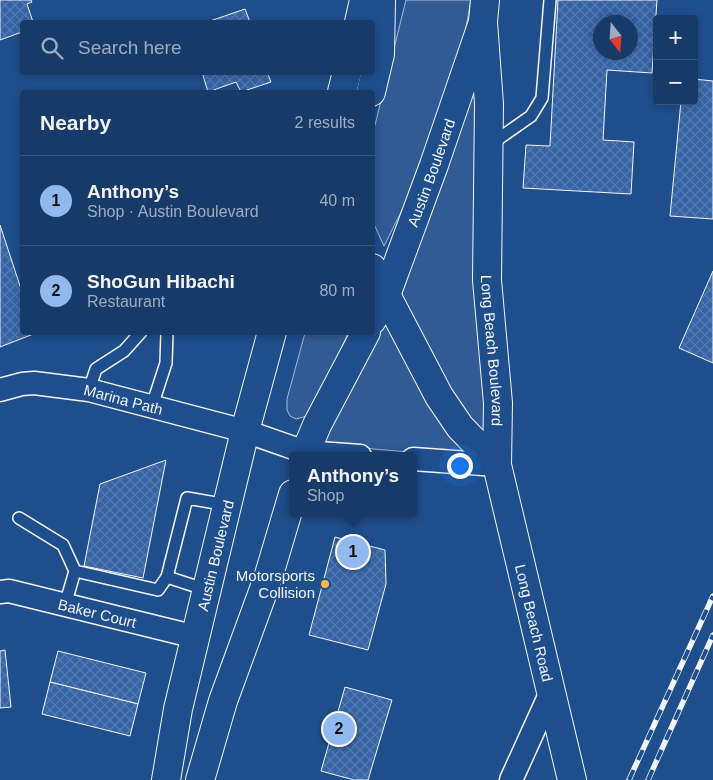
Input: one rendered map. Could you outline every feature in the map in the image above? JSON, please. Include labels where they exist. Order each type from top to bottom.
[{"type":"main road","points":[[359,20],[364,0]]},
{"type":"main road","points":[[371,90],[380,54],[381,0]]},
{"type":"main road","name":"Long Beach Boulevard","points":[[484,11],[489,104],[487,280],[498,403],[497,466]]},
{"type":"main road","name":"Austin Boulevard","points":[[375,315],[386,295],[434,165],[484,11]]},
{"type":"main road","points":[[342,90],[346,75]]},
{"type":"main road","name":"Long Beach Boulevard","points":[[375,274],[439,396],[473,442],[497,466]]},
{"type":"main road","name":"Austin Boulevard","points":[[166,780],[178,710],[245,431],[271,335]]},
{"type":"main road","points":[[306,452],[316,425],[364,335]]},
{"type":"main road","name":"Long Beach Road","points":[[497,466],[572,780]]},
{"type":"main road","points":[[200,780],[223,701],[268,578],[289,507]]},
{"type":"street","name":"Marina Path","points":[[0,390],[34,383],[89,390],[245,431],[300,452]]},
{"type":"street","points":[[417,460],[497,466]]},
{"type":"street","name":"Baker Court","points":[[0,592],[9,591],[196,637]]},
{"type":"street","points":[[511,780],[551,692]]},
{"type":"lane","points":[[488,146],[531,116],[542,98],[550,0]]},
{"type":"lane","points":[[89,390],[96,369],[124,351],[138,335]]},
{"type":"lane","points":[[152,406],[166,363],[167,335]]},
{"type":"lane","points":[[75,571],[158,590],[167,577],[187,498],[227,506]]},
{"type":"lane","points":[[18,518],[63,544],[75,571],[65,604]]},
{"type":"lane","points":[[167,577],[207,590]]},
{"type":"shaded area","points":[[406,0],[471,0],[458,69],[428,158],[384,246],[375,226],[375,125]]},
{"type":"shaded area","points":[[481,57],[492,450],[467,424],[401,295]]},
{"type":"shaded area","points":[[387,307],[481,458],[314,444],[372,335],[375,335],[375,330]]},
{"type":"shaded area","points":[[304,335],[347,335],[311,415],[296,419],[290,416],[287,410],[287,399]]},
{"type":"building","points":[[0,0],[31,0],[32,2],[27,4],[32,20],[20,20],[20,33],[0,40]]},
{"type":"building","points":[[558,0],[657,0],[656,15],[653,15],[652,73],[607,70],[603,140],[634,142],[631,194],[523,188],[526,145],[550,146]]},
{"type":"building","points":[[245,9],[249,20],[213,20]]},
{"type":"building","points":[[203,75],[268,75],[271,82],[247,90],[240,90],[236,82],[214,90],[207,90]]},
{"type":"building","points":[[698,79],[713,81],[713,219],[670,216],[681,105],[698,105]]},
{"type":"building","points":[[0,225],[20,286],[20,335],[31,335],[0,347]]},
{"type":"building","points":[[713,271],[713,363],[679,348]]},
{"type":"building","points":[[166,460],[143,578],[84,566],[100,484]]},
{"type":"building","points":[[335,537],[385,550],[386,584],[368,650],[309,635]]},
{"type":"building","points":[[5,650],[11,707],[0,708],[0,651]]},
{"type":"building","points":[[58,651],[146,673],[138,704],[50,682]]},
{"type":"building","points":[[50,682],[138,704],[130,736],[42,714]]},
{"type":"building","points":[[345,687],[392,700],[368,780],[354,780],[321,771]]},
{"type":"railway","points":[[629,780],[713,596]]},
{"type":"railway","points":[[648,780],[713,635]]},
{"type":"place","name":"Anthony’s","points":[[353,552]]},
{"type":"place","name":"Motorsports Collision","points":[[325,584]]},
{"type":"place","name":"ShoGun Hibachi","points":[[339,729]]}]
